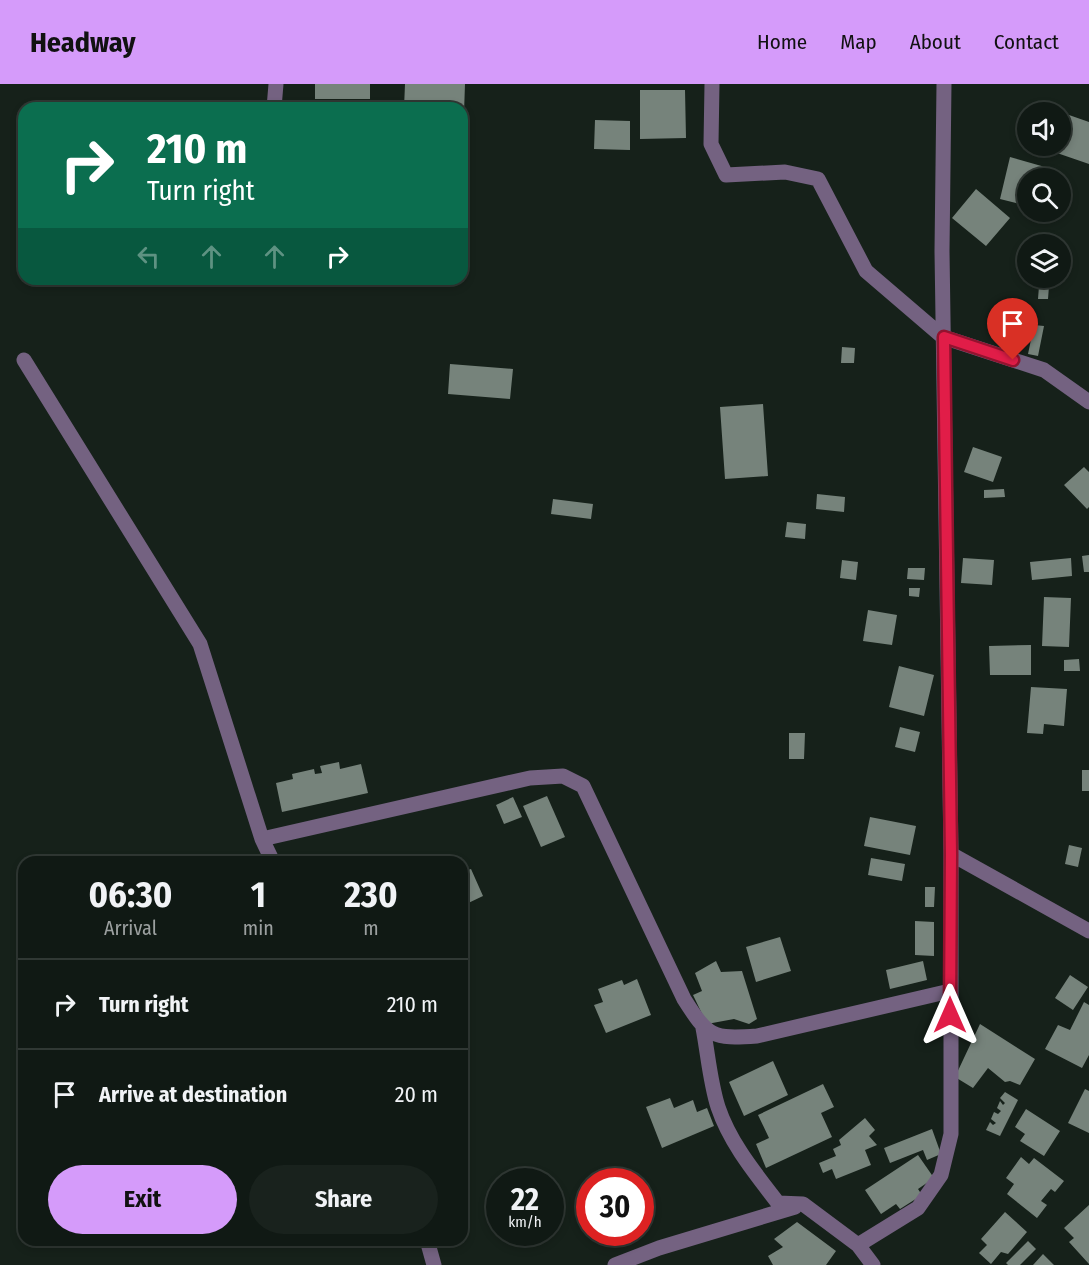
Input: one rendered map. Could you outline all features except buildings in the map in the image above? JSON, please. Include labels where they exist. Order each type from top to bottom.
[{"type":"street","points":[[274,102],[276,84]]},
{"type":"street","points":[[712,84],[711,144],[726,176],[785,172],[818,179],[866,271],[944,337],[1044,370],[1089,402]]},
{"type":"street","points":[[858,1245],[918,1208],[941,1175],[951,1134],[951,854],[944,337],[944,84]]},
{"type":"street","points":[[24,360],[200,644],[262,839],[270,856]]},
{"type":"street","points":[[262,839],[530,777],[563,776],[583,786],[684,999],[703,1028],[718,1106],[733,1139],[778,1203],[803,1204],[858,1245],[873,1265]]},
{"type":"street","points":[[951,854],[1089,931]]},
{"type":"street","points":[[703,1028],[728,1038],[758,1036],[950,991]]},
{"type":"street","points":[[615,1265],[659,1248],[803,1204]]},
{"type":"street","points":[[429,1246],[434,1265]]},
{"type":"route","points":[[950,1015],[951,854],[944,337],[1013,360]]}]
